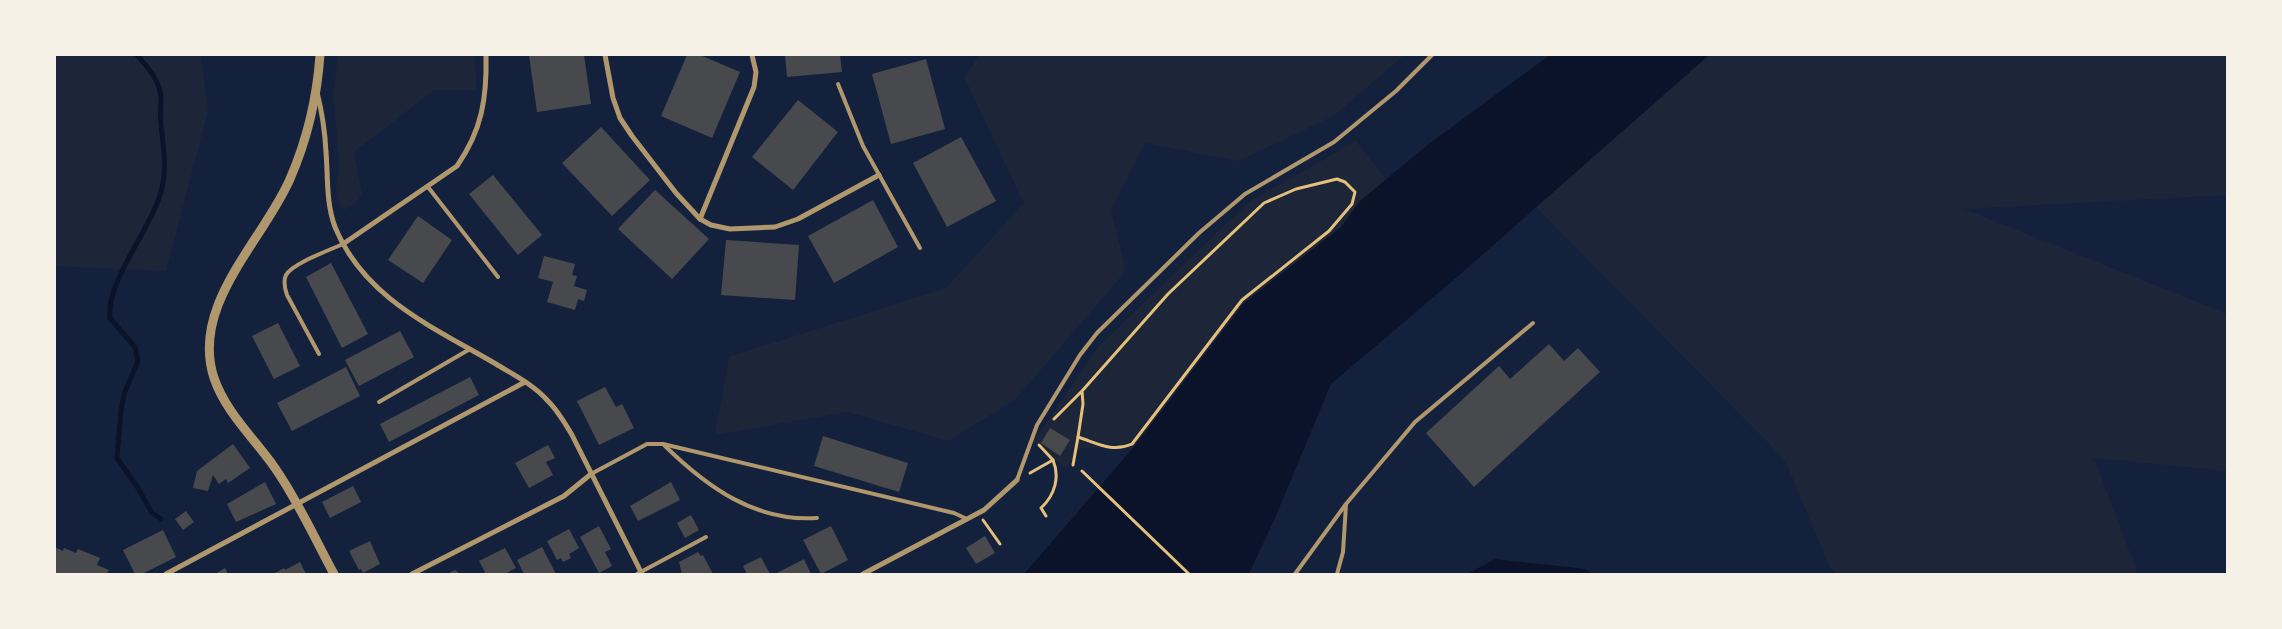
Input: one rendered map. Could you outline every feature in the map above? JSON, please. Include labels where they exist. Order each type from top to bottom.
[{"type":"street","points":[[320,55],[317,89],[307,129],[290,179],[274,210],[223,290],[215,313],[211,336],[212,368],[223,400],[277,470],[334,574]]},
{"type":"street","points":[[343,244],[457,166],[470,148],[479,127],[483,109],[486,55]]},
{"type":"street","points":[[605,55],[613,98],[620,118],[676,193],[700,219],[711,225],[725,229],[775,227],[798,219],[879,174]]},
{"type":"street","points":[[700,219],[754,87],[756,72],[752,55]]},
{"type":"street","points":[[317,89],[324,124],[328,198],[333,220],[343,244],[360,270],[378,290],[398,306],[525,382],[548,400],[560,415],[640,573]]},
{"type":"street","points":[[166,574],[525,382]]},
{"type":"street","points":[[412,574],[564,496],[591,474]]},
{"type":"street","points":[[863,574],[978,513],[1017,480]]},
{"type":"lane","points":[[1017,480],[1037,425],[1080,355],[1097,333],[1199,232],[1245,194],[1334,142],[1396,91],[1432,55]]},
{"type":"lane","points":[[838,84],[863,146],[920,248]]},
{"type":"lane","points":[[428,187],[498,277]]},
{"type":"lane","points":[[319,354],[287,295],[285,286],[286,276],[292,268],[343,244]]},
{"type":"lane","points":[[1295,574],[1346,504],[1415,422],[1533,323]]},
{"type":"lane","points":[[378,402],[470,349]]},
{"type":"lane","points":[[591,474],[647,444],[663,444],[954,513],[966,519]]},
{"type":"lane","points":[[663,444],[687,467],[724,495],[774,516],[801,519],[817,518]]},
{"type":"lane","points":[[1337,574],[1343,552],[1346,504]]},
{"type":"lane","points":[[640,573],[706,537]]},
{"type":"path","points":[[1048,424],[1082,391],[1168,294],[1264,203],[1296,189],[1337,179],[1345,182],[1355,192],[1352,204],[1328,231],[1242,300],[1132,444],[1125,448],[1110,449],[1078,437]]},
{"type":"path","points":[[1073,465],[1083,404],[1082,391]]},
{"type":"path","points":[[1039,442],[1053,460],[1056,469],[1056,480],[1052,493],[1041,508],[1046,516]]},
{"type":"path","points":[[1017,480],[1053,460]]},
{"type":"path","points":[[1082,471],[1189,574]]},
{"type":"path","points":[[978,513],[1000,544]]},
{"type":"shaded area","points":[[55,55],[201,55],[208,111],[166,271],[55,266]]},
{"type":"shaded area","points":[[338,55],[475,55],[476,90],[434,90],[354,152],[362,194],[356,202],[344,210],[336,197],[339,161],[333,94]]},
{"type":"shaded area","points":[[980,55],[1404,55],[1335,115],[1239,161],[1145,143],[1111,210],[1126,271],[1015,400],[948,441],[848,412],[715,435],[729,357],[946,288],[1024,203],[964,77]]},
{"type":"shaded area","points":[[1550,55],[1709,55],[1456,278],[1331,384],[1275,518],[1249,574],[1024,574],[1133,448],[1244,303],[1341,227],[1360,201],[1430,143]]},
{"type":"shaded area","points":[[1709,55],[2227,55],[2227,195],[1964,209],[2227,314],[2227,471],[2094,458],[2138,574],[1835,574],[1830,568],[1785,460],[1536,207]]},
{"type":"shaded area","points":[[1356,141],[1387,181],[1360,201],[1341,227],[1244,303],[1133,448],[1081,448],[1066,469],[1033,442],[1098,347],[1250,201]]},
{"type":"shaded area","points":[[1495,559],[1586,569],[1591,574],[1467,574]]},
{"type":"building","points":[[529,55],[584,55],[591,104],[537,112]]},
{"type":"building","points":[[687,55],[700,55],[740,72],[712,138],[661,116]]},
{"type":"building","points":[[785,55],[840,55],[842,72],[787,77]]},
{"type":"building","points":[[926,59],[945,129],[891,144],[872,74]]},
{"type":"building","points":[[798,100],[838,132],[793,190],[752,157]]},
{"type":"building","points":[[601,127],[650,180],[612,216],[562,163]]},
{"type":"building","points":[[961,137],[996,201],[947,227],[913,163]]},
{"type":"building","points":[[493,175],[542,235],[518,255],[469,194]]},
{"type":"building","points":[[655,190],[709,239],[672,279],[618,229]]},
{"type":"building","points":[[873,200],[898,247],[834,283],[808,236]]},
{"type":"building","points":[[418,216],[452,240],[423,283],[388,260]]},
{"type":"building","points":[[726,240],[799,245],[795,300],[721,295]]},
{"type":"building","points":[[544,256],[575,264],[572,275],[577,276],[574,286],[587,290],[584,301],[578,299],[575,310],[547,302],[553,282],[538,278]]},
{"type":"building","points":[[331,263],[368,334],[342,348],[306,277]]},
{"type":"building","points":[[278,323],[300,366],[274,379],[252,336]]},
{"type":"building","points":[[400,331],[414,357],[359,386],[345,360]]},
{"type":"building","points":[[1549,344],[1564,361],[1578,348],[1600,372],[1474,487],[1426,433],[1499,366],[1510,379]]},
{"type":"building","points":[[346,367],[360,396],[292,431],[277,403]]},
{"type":"building","points":[[470,377],[479,395],[389,442],[380,424]]},
{"type":"building","points":[[605,387],[616,407],[622,404],[634,428],[599,445],[577,401]]},
{"type":"building","points":[[1050,428],[1070,440],[1060,456],[1041,443]]},
{"type":"building","points":[[823,436],[908,463],[899,492],[814,466]]},
{"type":"building","points":[[233,444],[250,468],[228,483],[226,479],[219,484],[213,475],[208,491],[193,488],[197,471]]},
{"type":"building","points":[[548,445],[555,458],[546,462],[553,475],[529,488],[515,463]]},
{"type":"building","points":[[265,482],[276,504],[236,522],[227,504]]},
{"type":"building","points":[[671,482],[680,500],[638,521],[630,506]]},
{"type":"building","points":[[353,486],[361,502],[330,518],[322,502]]},
{"type":"building","points":[[186,511],[194,522],[183,530],[175,519]]},
{"type":"building","points":[[691,515],[699,530],[685,538],[677,523]]},
{"type":"building","points":[[599,526],[611,549],[605,552],[612,566],[599,573],[580,537]]},
{"type":"building","points":[[831,526],[848,560],[821,574],[803,540]]},
{"type":"building","points":[[569,529],[579,548],[569,554],[571,558],[563,562],[561,558],[557,560],[547,541]]},
{"type":"building","points":[[163,530],[176,557],[142,574],[135,574],[123,550]]},
{"type":"building","points":[[985,536],[995,553],[976,564],[966,548]]},
{"type":"building","points":[[370,541],[380,564],[363,573],[361,569],[359,570],[349,551]]},
{"type":"building","points":[[55,547],[63,551],[64,548],[76,553],[78,549],[100,558],[97,565],[109,570],[107,574],[55,574]]},
{"type":"building","points":[[542,547],[556,574],[524,574],[517,560]]},
{"type":"building","points":[[505,548],[516,568],[505,574],[482,574],[485,572],[479,561]]},
{"type":"building","points":[[698,552],[701,556],[703,555],[713,574],[682,574],[679,562]]},
{"type":"building","points":[[761,557],[770,574],[747,574],[743,566]]},
{"type":"building","points":[[804,559],[811,574],[775,574]]},
{"type":"building","points":[[300,562],[306,574],[273,574],[284,568],[285,570]]},
{"type":"building","points":[[225,568],[228,574],[215,574]]},
{"type":"building","points":[[455,570],[460,574],[447,574]]},
{"type":"waterway","points":[[137,55],[152,74],[160,91],[164,172],[162,188],[157,203],[122,270],[111,303],[110,318],[135,347],[138,361],[124,394],[117,458],[138,488],[152,513],[161,519]]}]
